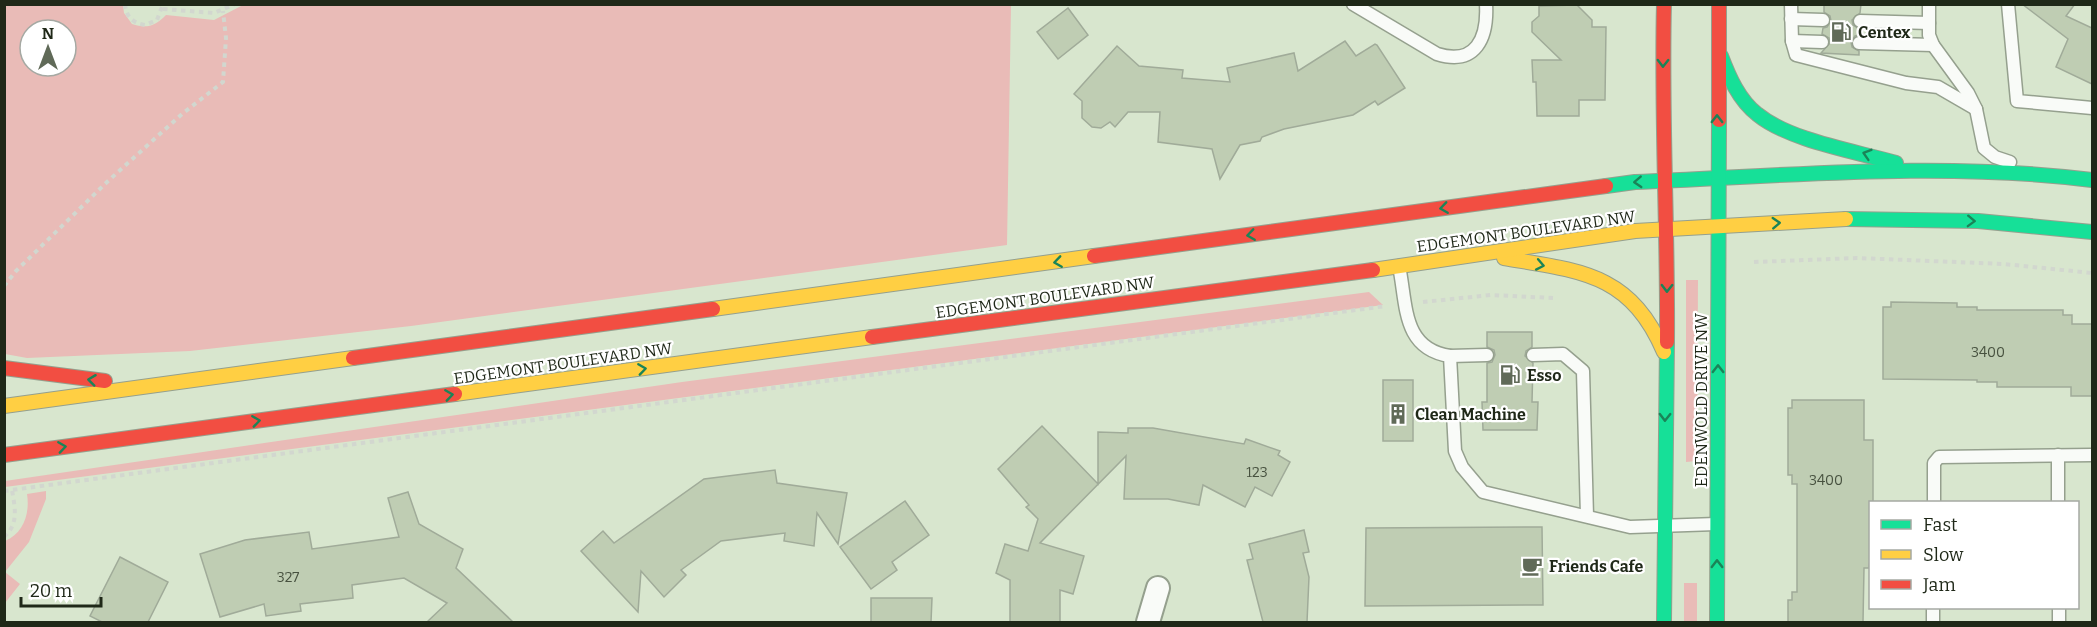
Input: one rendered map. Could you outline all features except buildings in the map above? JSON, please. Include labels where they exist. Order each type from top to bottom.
[{"type":"main road","name":"EDENWOLD DRIVE NW","points":[[1664,4],[1662,72],[1667,182],[1664,622]]},
{"type":"main road","name":"EDENWOLD DRIVE NW","points":[[1718,622],[1717,43],[1719,4]]},
{"type":"main road","points":[[1717,43],[1730,80],[1759,116],[1797,133],[1923,171]]},
{"type":"main road","name":"EDGEMONT BOULEVARD NW","points":[[4,406],[1623,183],[1923,171],[2045,174],[2092,180]]},
{"type":"main road","name":"EDGEMONT BOULEVARD NW","points":[[4,455],[1399,266],[1604,235],[1850,219],[1978,221],[2092,232]]},
{"type":"main road","points":[[1483,254],[1588,274],[1614,284],[1629,294],[1650,320],[1666,358]]},
{"type":"main road","points":[[4,368],[150,387]]},
{"type":"street","points":[[1148,622],[1158,588]]},
{"type":"lane","points":[[1353,4],[1437,54],[1448,57],[1461,57],[1480,44],[1485,31],[1486,4]]},
{"type":"lane","points":[[1791,4],[1792,41],[1796,55],[1906,83],[1938,87],[1976,109]]},
{"type":"lane","points":[[1929,4],[1929,23],[1933,45],[1968,93],[1976,109],[1981,141],[1988,153],[2045,174]]},
{"type":"lane","points":[[2008,4],[2017,101],[2092,108]]},
{"type":"lane","points":[[1791,19],[1823,20]]},
{"type":"lane","points":[[1860,21],[1929,23]]},
{"type":"lane","points":[[1792,41],[1822,42]]},
{"type":"lane","points":[[1859,43],[1933,45]]},
{"type":"lane","points":[[1399,266],[1412,334],[1429,350],[1450,356],[1487,355]]},
{"type":"lane","points":[[1533,355],[1563,354],[1583,371],[1587,516]]},
{"type":"lane","points":[[1450,356],[1455,451],[1462,466],[1483,492],[1630,527],[1664,524],[1718,524]]},
{"type":"lane","points":[[2058,455],[2058,501]]},
{"type":"lane","points":[[1934,501],[1934,464],[1939,457],[2092,455]]},
{"type":"path","points":[[124,4],[125,11],[133,21],[146,25],[157,20],[163,7],[205,13],[223,11],[235,4]]},
{"type":"path","points":[[4,286],[16,271],[107,182],[182,114],[223,82],[226,38],[223,11]]},
{"type":"path","points":[[1754,262],[1857,258],[2004,264],[2092,273]]},
{"type":"path","points":[[4,491],[1407,303],[1491,295],[1564,299]]},
{"type":"path","points":[[4,537],[12,528],[16,514],[12,490]]},
{"type":"shaded area","points":[[245,4],[1011,5],[1007,245],[411,326],[190,351],[27,358],[5,354],[4,5],[123,5],[124,13],[132,24],[142,26],[154,24],[166,15],[214,20]]},
{"type":"shaded area","points":[[1686,280],[1698,280],[1697,461],[1686,462]]},
{"type":"shaded area","points":[[1369,292],[1383,305],[5,487],[5,481],[682,382]]},
{"type":"shaded area","points":[[46,491],[46,499],[29,542],[5,572],[5,541],[17,533],[24,522],[28,508],[27,494]]},
{"type":"shaded area","points":[[5,572],[20,584],[5,603]]},
{"type":"shaded area","points":[[1684,583],[1697,583],[1697,622],[1684,622]]},
{"type":"traffic: fast","points":[[1721,56],[1731,80],[1745,102],[1771,123],[1805,138],[1896,163]]},
{"type":"traffic: fast","points":[[1717,622],[1719,120]]},
{"type":"traffic: fast","points":[[1606,186],[1635,182],[1921,171],[1978,171],[2092,180]]},
{"type":"traffic: fast","points":[[1846,219],[1978,221],[2092,232]]},
{"type":"traffic: fast","points":[[1664,622],[1667,342]]},
{"type":"traffic: slow","points":[[1373,270],[1635,231],[1846,219]]},
{"type":"traffic: slow","points":[[713,309],[1094,256]]},
{"type":"traffic: slow","points":[[1504,258],[1579,273],[1600,280],[1619,291],[1651,326],[1664,352]]},
{"type":"traffic: slow","points":[[455,394],[872,337]]},
{"type":"traffic: slow","points":[[4,406],[353,358]]},
{"type":"traffic: jam","points":[[1664,4],[1667,342]]},
{"type":"traffic: jam","points":[[1719,4],[1719,120]]},
{"type":"traffic: jam","points":[[1094,256],[1606,186]]},
{"type":"traffic: jam","points":[[872,337],[1373,270]]},
{"type":"traffic: jam","points":[[353,358],[713,309]]},
{"type":"traffic: jam","points":[[4,368],[105,381]]},
{"type":"traffic: jam","points":[[4,455],[455,394]]},
{"type":"place","name":"Centex","points":[[1841,32]]},
{"type":"place","name":"Esso","points":[[1510,375]]},
{"type":"place","name":"Clean Machine","points":[[1398,414]]},
{"type":"place","name":"Friends Cafe","points":[[1532,566]]}]
